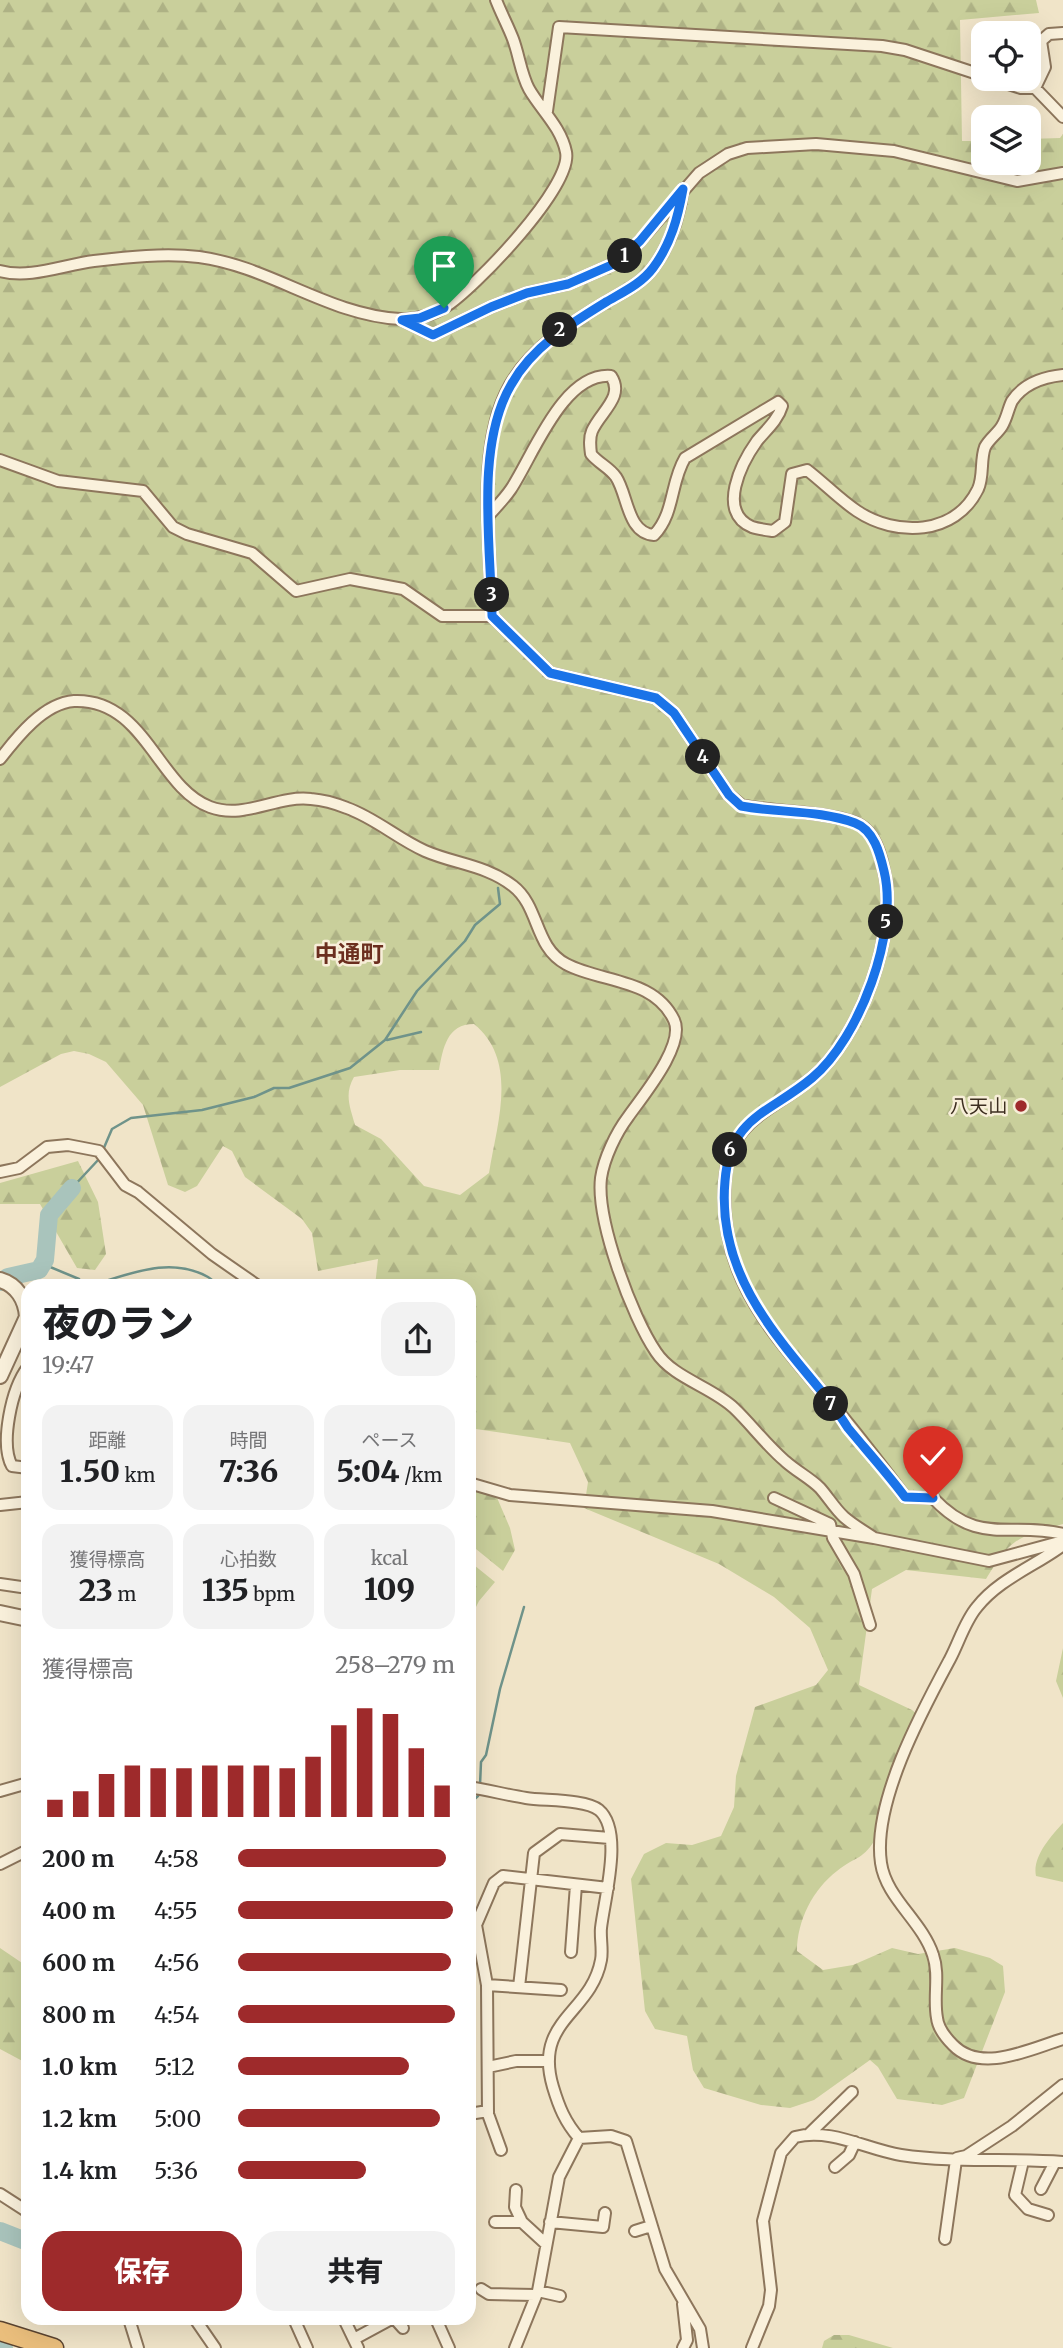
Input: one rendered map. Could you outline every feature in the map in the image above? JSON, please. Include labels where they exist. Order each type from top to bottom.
[{"type":"highway","points":[[7,2333],[54,2348]]},
{"type":"street","points":[[402,320],[420,318],[444,308],[524,232],[566,166],[566,153],[547,111],[528,88],[496,0]]},
{"type":"street","points":[[547,111],[559,27],[882,47],[905,50],[971,72]]},
{"type":"street","points":[[1041,75],[1045,67],[1041,41],[1049,34],[1063,33]]},
{"type":"street","points":[[1038,91],[1063,117]]},
{"type":"street","points":[[0,271],[13,274],[92,261],[150,256],[231,261],[337,306],[402,320],[433,335],[527,293],[598,273],[616,263],[640,241],[699,173],[728,154],[769,145],[817,144],[894,151],[1017,181],[1063,173]]},
{"type":"street","points":[[683,189],[676,227],[653,269],[634,286],[558,331],[511,384],[502,405],[488,468],[492,616],[550,673],[656,698],[680,721],[729,795],[741,806],[856,823],[873,839],[887,883],[887,918],[878,962],[845,1039],[834,1055],[813,1077],[758,1114],[741,1129],[732,1144],[724,1199],[727,1236],[735,1267],[767,1326],[905,1497],[933,1498],[958,1521],[987,1530],[1063,1534]]},
{"type":"street","points":[[489,514],[510,489],[564,401],[597,374],[611,376],[616,383],[614,398],[590,435],[591,454],[616,477],[634,524],[649,535],[654,536],[668,516],[680,467],[685,458],[778,402],[782,406],[780,413],[757,442],[738,478],[734,498],[736,510],[742,520],[751,527],[773,531],[780,526],[785,522],[792,474],[807,470],[867,516],[885,525],[911,530],[926,529],[966,508],[979,488],[985,447],[1004,423],[1012,402],[1026,386],[1048,377],[1063,375]]},
{"type":"street","points":[[0,460],[58,481],[143,491],[173,527],[187,534],[252,553],[296,591],[350,579],[403,589],[442,616],[492,616]]},
{"type":"street","points":[[0,759],[16,738],[47,711],[76,701],[99,705],[125,720],[149,744],[188,794],[207,806],[230,812],[309,798],[346,807],[419,848],[475,865],[514,887],[528,906],[542,942],[562,962],[629,983],[655,999],[674,1018],[677,1026],[673,1044],[660,1073],[608,1154],[601,1177],[604,1221],[611,1247],[647,1336],[658,1356],[736,1409],[784,1461],[818,1486],[843,1516],[874,1538]]},
{"type":"street","points":[[0,1172],[19,1168],[47,1147],[68,1145],[99,1151],[125,1185],[138,1192],[212,1254],[248,1279]]},
{"type":"street","points":[[0,1376],[21,1335]]},
{"type":"street","points":[[21,1376],[14,1384],[0,1451],[12,1466],[21,1467]]},
{"type":"street","points":[[476,1485],[510,1495],[678,1507],[834,1531],[989,1561],[1063,1543]]},
{"type":"street","points":[[774,1498],[830,1524],[834,1531],[833,1538],[854,1574],[870,1625]]},
{"type":"street","points":[[0,1506],[21,1503]]},
{"type":"street","points":[[1063,1543],[994,1589],[975,1608],[908,1744],[890,1795],[881,1840],[885,1876],[918,1923],[934,1958],[937,2021],[946,2038],[961,2053],[984,2058],[1000,2058],[1063,2039]]},
{"type":"street","points":[[0,1584],[21,1587]]},
{"type":"street","points":[[0,1613],[21,1618]]},
{"type":"street","points":[[0,1791],[21,1785]]},
{"type":"street","points":[[476,1788],[525,1798],[589,1805],[600,1811],[610,1838],[608,1888],[600,1931],[601,1960],[587,1991],[550,2040],[547,2061],[565,2122],[579,2138]]},
{"type":"street","points":[[519,1987],[534,1853],[560,1834],[610,1838]]},
{"type":"street","points":[[0,1864],[21,1854]]},
{"type":"street","points":[[500,2150],[488,2111],[487,1985],[476,1925],[494,1883],[503,1876],[608,1888]]},
{"type":"street","points":[[571,1952],[576,1885]]},
{"type":"street","points":[[487,1985],[561,1990]]},
{"type":"street","points":[[488,2067],[516,2061],[547,2061]]},
{"type":"street","points":[[953,2160],[966,2156],[1012,2126],[1063,2085]]},
{"type":"street","points":[[810,2133],[852,2092]]},
{"type":"street","points":[[476,2113],[488,2111]]},
{"type":"street","points":[[752,2348],[771,2290],[763,2221],[776,2170],[787,2143],[795,2137],[810,2133],[899,2154],[953,2160],[1059,2162]]},
{"type":"street","points":[[579,2138],[611,2136],[626,2141],[664,2269],[700,2329],[703,2348]]},
{"type":"street","points":[[515,2348],[536,2293],[559,2176],[579,2138]]},
{"type":"street","points":[[835,2167],[849,2155],[855,2143]]},
{"type":"street","points":[[945,2239],[953,2160]]},
{"type":"street","points":[[1023,2161],[1015,2195],[1028,2210],[1048,2215]]},
{"type":"street","points":[[1041,2189],[1059,2162]]},
{"type":"street","points":[[516,2190],[515,2207],[522,2222],[546,2244]]},
{"type":"street","points":[[0,2194],[21,2208]]},
{"type":"street","points":[[550,2222],[603,2233],[605,2213]]},
{"type":"street","points":[[495,2222],[522,2222]]},
{"type":"street","points":[[635,2231],[651,2226]]},
{"type":"street","points":[[481,2290],[488,2294],[536,2293],[560,2296]]},
{"type":"street","points":[[673,2348],[683,2348],[687,2340],[682,2297]]},
{"type":"street","points":[[131,2325],[138,2348]]},
{"type":"street","points":[[199,2325],[215,2348]]},
{"type":"street","points":[[296,2325],[307,2348]]},
{"type":"street","points":[[347,2325],[356,2344],[384,2325]]},
{"type":"street","points":[[400,2325],[403,2328]]},
{"type":"street","points":[[439,2325],[449,2348]]},
{"type":"green space","points":[[0,0],[1036,0],[1039,13],[960,20],[962,141],[971,141],[971,175],[1041,175],[1041,139],[1060,138],[1063,134],[1063,1524],[1017,1541],[1002,1555],[986,1579],[906,1570],[872,1589],[859,1685],[912,1710],[920,1717],[877,1836],[863,1854],[828,1878],[814,1896],[803,1917],[797,1951],[823,1970],[853,1965],[892,1948],[918,1954],[955,1948],[990,1958],[1003,1966],[1005,1992],[964,2098],[942,2105],[897,2099],[878,2067],[870,2060],[814,2100],[790,2108],[761,2105],[704,2088],[693,2070],[687,2036],[655,2029],[645,2011],[631,1879],[644,1854],[666,1843],[692,1845],[721,1836],[734,1807],[736,1776],[755,1707],[816,1685],[828,1670],[810,1628],[774,1597],[719,1564],[584,1508],[588,1482],[570,1443],[476,1429],[476,1279],[376,1279],[378,1259],[318,1271],[312,1233],[302,1219],[245,1177],[232,1151],[223,1146],[197,1186],[185,1192],[168,1185],[143,1105],[106,1062],[74,1051],[61,1054],[0,1087]],"holes":[[[474,1024],[488,1039],[501,1074],[500,1114],[489,1173],[460,1195],[424,1186],[381,1139],[355,1125],[349,1101],[349,1089],[354,1077],[400,1070],[439,1070],[448,1039],[458,1028],[465,1025]]]},
{"type":"green space","points":[[78,1161],[98,1202],[106,1254],[95,1270],[77,1268],[40,1204],[0,1204],[0,1183]]},
{"type":"green space","points":[[476,1486],[495,1493],[510,1528],[515,1550],[503,1571],[476,1549]]},
{"type":"green space","points":[[476,1567],[495,1582],[476,1607]]},
{"type":"green space","points":[[1063,1648],[1063,1698],[1056,1681]]},
{"type":"green space","points":[[1063,1823],[1063,1882],[1036,1876],[1040,1854]]},
{"type":"green space","points":[[0,1948],[21,1962],[21,2060],[0,2049]]},
{"type":"green space","points":[[834,2335],[849,2335],[893,2348],[822,2348],[824,2341]]},
{"type":"waterway","points":[[103,1150],[112,1129],[131,1118],[202,1110],[254,1097],[274,1088],[289,1088],[350,1068],[385,1040],[417,991],[465,941],[475,925],[500,904],[498,888]]},
{"type":"waterway","points":[[387,1040],[421,1032]]},
{"type":"waterway","points":[[72,1188],[99,1159]]},
{"type":"waterway","points":[[0,1282],[8,1277],[39,1270],[45,1260],[49,1215],[72,1188]]},
{"type":"waterway","points":[[43,1264],[79,1279]]},
{"type":"waterway","points":[[113,1279],[163,1267],[193,1271],[211,1279]]},
{"type":"waterway","points":[[480,1785],[481,1762],[486,1755],[500,1689],[524,1607]]},
{"type":"waterway","points":[[0,2231],[21,2239]]},
{"type":"waterway","points":[[0,2340],[4,2348]]},
{"type":"place","name":"八天山","points":[[1021,1106]]},
{"type":"district","name":"中通町","points":[[349,953]]},
{"type":"route","points":[[444,308],[420,318],[402,320],[433,335],[527,293],[568,284],[598,273],[616,263],[640,241],[683,189],[676,227],[653,269],[634,286],[558,331],[545,342],[511,384],[502,405],[488,468],[492,616],[550,673],[656,698],[674,713],[693,737],[705,761],[729,795],[741,806],[856,823],[873,839],[881,856],[887,883],[887,918],[878,962],[869,987],[845,1039],[834,1055],[813,1077],[758,1114],[741,1129],[732,1144],[724,1183],[727,1236],[735,1267],[747,1294],[767,1326],[905,1497],[933,1498]]}]
